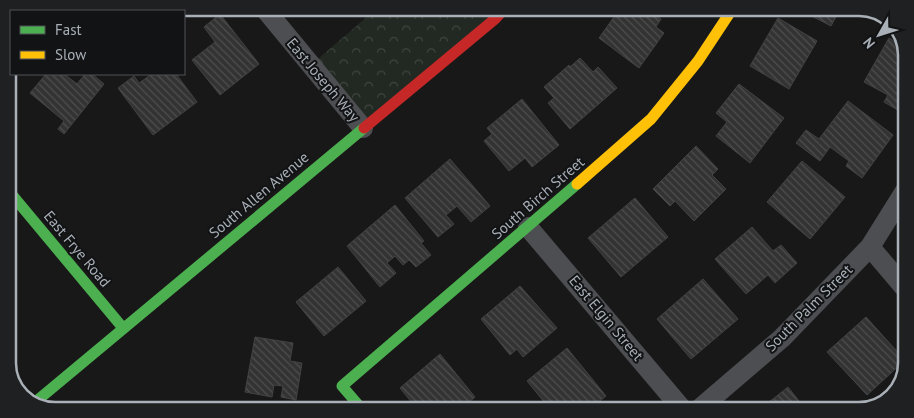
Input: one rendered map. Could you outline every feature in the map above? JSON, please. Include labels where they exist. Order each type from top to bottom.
[{"type":"street","name":"East Joseph Way","points":[[271,16],[363,128]]},
{"type":"street","name":"South Allen Avenue","points":[[39,399],[497,16]]},
{"type":"street","name":"South Birch Street","points":[[356,402],[342,386],[651,119],[698,61],[727,16]]},
{"type":"street","name":"East Frye Road","points":[[16,200],[123,328]]},
{"type":"street","name":"South Palm Street","points":[[707,402],[782,338],[870,247],[898,202]]},
{"type":"street","name":"East Elgin Street","points":[[528,227],[677,402]]},
{"type":"street","points":[[870,247],[898,280]]},
{"type":"green space","points":[[368,16],[496,16],[363,128],[311,65]]},
{"type":"building","points":[[218,16],[222,16],[259,64],[220,95],[192,60],[215,42],[204,27]]},
{"type":"building","points":[[615,16],[657,16],[661,19],[656,27],[664,33],[639,68],[599,38]]},
{"type":"building","points":[[812,16],[836,16],[831,26]]},
{"type":"building","points":[[778,18],[817,41],[789,89],[750,66]]},
{"type":"building","points":[[889,38],[896,42],[898,52],[898,110],[884,102],[888,95],[864,82]]},
{"type":"building","points":[[580,58],[593,72],[598,67],[617,88],[570,129],[548,103],[554,98],[544,87]]},
{"type":"building","points":[[45,75],[65,75],[77,84],[84,75],[93,75],[104,84],[64,134],[58,129],[64,121],[30,93]]},
{"type":"building","points":[[151,75],[177,75],[197,102],[153,135],[118,88],[134,76],[139,83]]},
{"type":"building","points":[[739,84],[784,118],[750,163],[716,136],[727,122],[716,113]]},
{"type":"building","points":[[522,99],[559,145],[532,167],[525,158],[509,171],[484,141],[492,134],[487,128]]},
{"type":"building","points":[[848,101],[893,135],[862,178],[846,166],[849,161],[830,147],[820,161],[796,143],[806,130],[819,139]]},
{"type":"building","points":[[696,146],[718,169],[712,175],[726,189],[694,221],[675,201],[670,206],[653,189]]},
{"type":"building","points":[[450,159],[490,206],[471,222],[457,206],[446,215],[454,224],[438,237],[405,198]]},
{"type":"building","points":[[802,161],[845,197],[810,239],[767,202]]},
{"type":"building","points":[[635,198],[668,237],[621,277],[588,238]]},
{"type":"building","points":[[395,205],[424,241],[421,243],[431,255],[416,267],[409,260],[403,265],[395,256],[387,263],[396,273],[380,287],[347,246]]},
{"type":"building","points":[[752,227],[773,251],[781,245],[797,263],[775,283],[768,275],[746,294],[715,259]]},
{"type":"building","points":[[338,267],[366,301],[324,336],[296,302]]},
{"type":"building","points":[[703,279],[738,319],[691,359],[657,319]]},
{"type":"building","points":[[520,286],[557,328],[523,357],[517,349],[510,355],[481,319]]},
{"type":"building","points":[[866,317],[898,352],[897,367],[867,395],[827,352]]},
{"type":"building","points":[[255,337],[293,343],[290,361],[302,363],[296,400],[281,397],[283,386],[274,385],[272,397],[245,392]]},
{"type":"building","points":[[567,348],[606,396],[599,402],[544,402],[527,381]]},
{"type":"building","points":[[440,354],[475,397],[469,402],[411,402],[400,388]]},
{"type":"building","points":[[788,387],[800,402],[769,402]]},
{"type":"traffic: fast","points":[[39,399],[364,128]]},
{"type":"traffic: fast","points":[[356,402],[342,386],[577,184]]},
{"type":"traffic: fast","points":[[16,200],[123,328]]},
{"type":"traffic: slow","points":[[577,184],[651,119],[698,61],[728,16]]},
{"type":"traffic: jam","points":[[364,128],[498,16]]}]
